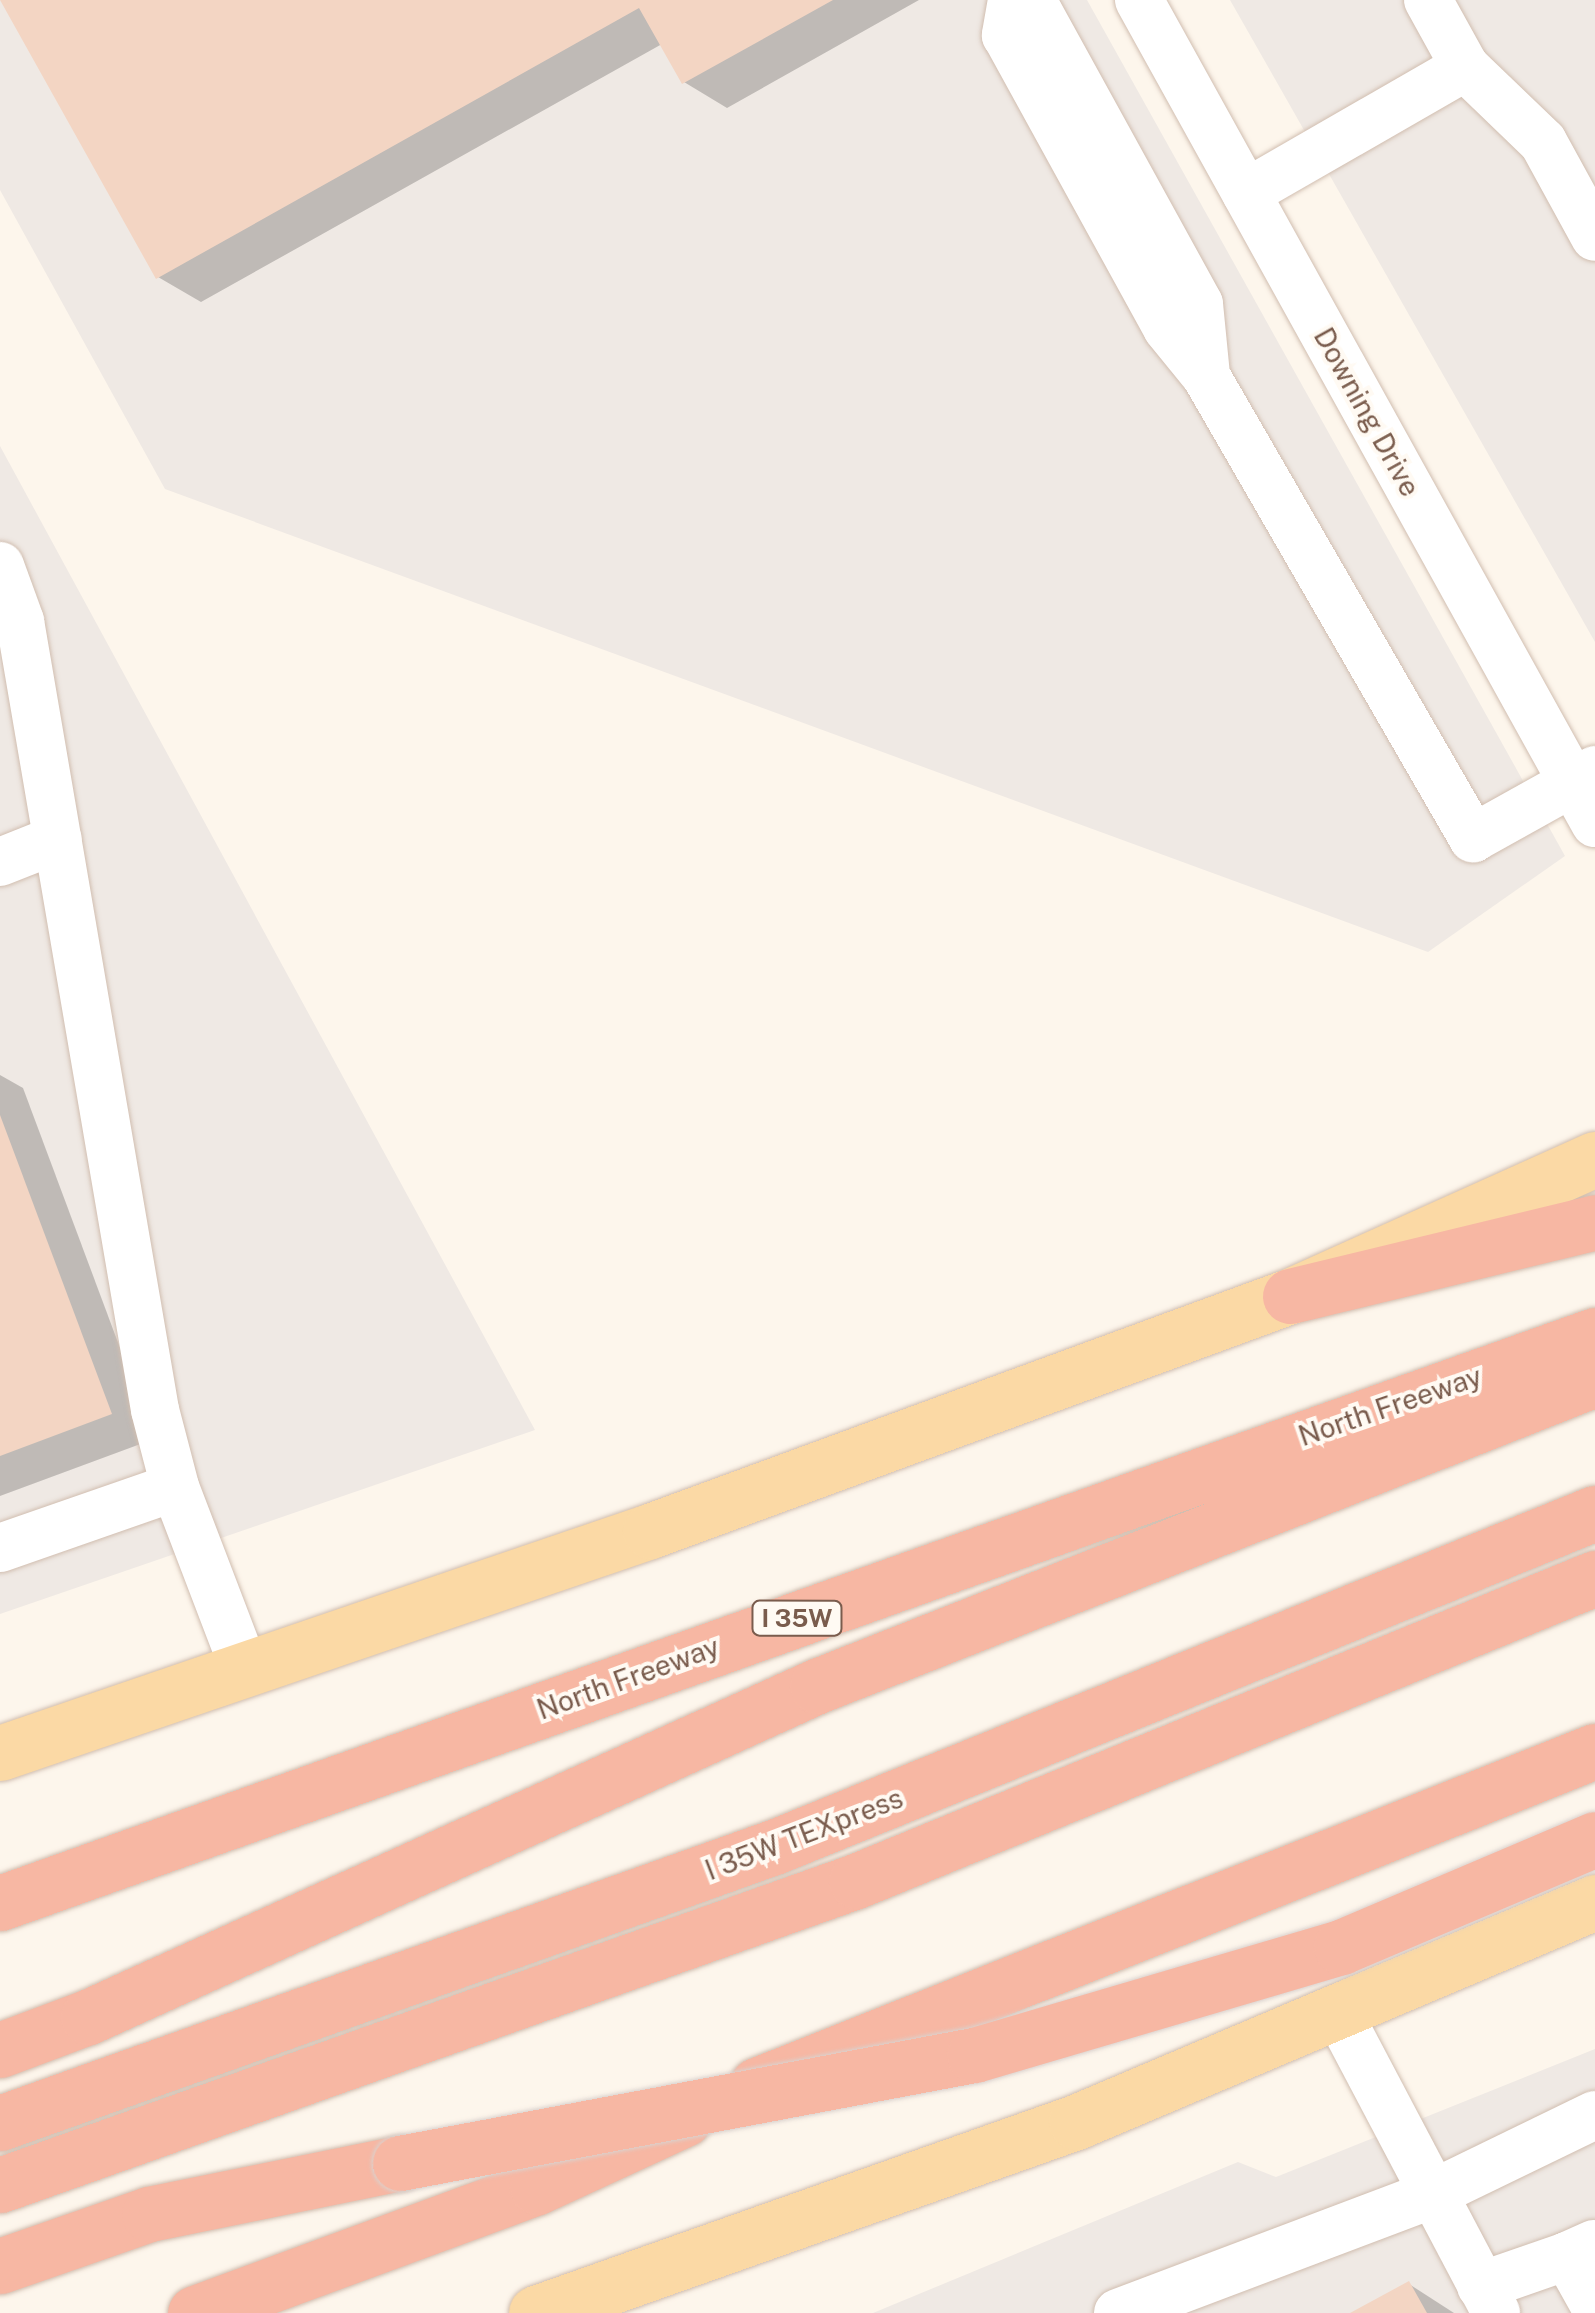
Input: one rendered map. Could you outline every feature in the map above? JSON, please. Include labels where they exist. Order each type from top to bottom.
[{"type":"highway","points":[[1290,1296],[1595,1222]]},
{"type":"highway","name":"North Freeway","points":[[0,1903],[1595,1334]]},
{"type":"highway","points":[[0,2050],[88,2017],[817,1686],[1595,1379]]},
{"type":"highway","name":"I 35W TEXpress","points":[[0,2123],[774,1847],[1595,1512]]},
{"type":"highway","points":[[0,2185],[856,1880],[1595,1578]]},
{"type":"highway","points":[[194,2313],[537,2187],[820,2056],[1595,1751]]},
{"type":"highway","points":[[0,2266],[149,2214],[974,2055],[1340,1948],[1595,1839]]},
{"type":"main road","points":[[0,1753],[650,1531],[1290,1296],[1595,1159]]},
{"type":"main road","points":[[536,2313],[1076,2122],[1595,1902]]},
{"type":"street","points":[[1012,0],[1039,13],[1200,304],[1206,376],[1473,838],[1584,776]]},
{"type":"street","name":"Downing Drive","points":[[1140,0],[1246,193],[1584,776],[1595,823]]},
{"type":"street","points":[[1428,0],[1465,67],[1543,142],[1595,237]]},
{"type":"street","points":[[1246,193],[1465,67]]},
{"type":"street","points":[[0,566],[20,621],[155,1410],[175,1486],[245,1670]]},
{"type":"street","points":[[0,862],[58,840]]},
{"type":"street","points":[[0,1548],[175,1486]]},
{"type":"street","points":[[1337,2011],[1430,2195],[1488,2299],[1581,2250],[1595,2306]]},
{"type":"street","points":[[1118,2313],[1430,2195],[1595,2115]]},
{"type":"shaded area","points":[[0,0],[1087,0],[1565,856],[1428,952],[165,489],[0,190]]},
{"type":"shaded area","points":[[1230,0],[1595,0],[1595,642]]},
{"type":"shaded area","points":[[0,446],[535,1430],[0,1614]]},
{"type":"shaded area","points":[[1595,2049],[1595,2313],[873,2313],[1238,2162],[1276,2177]]},
{"type":"building","points":[[0,0],[833,0],[682,84],[639,8],[156,279]]},
{"type":"building","points":[[0,1115],[112,1414],[0,1456]]},
{"type":"building","points":[[1409,2281],[1427,2313],[1350,2313]]}]
